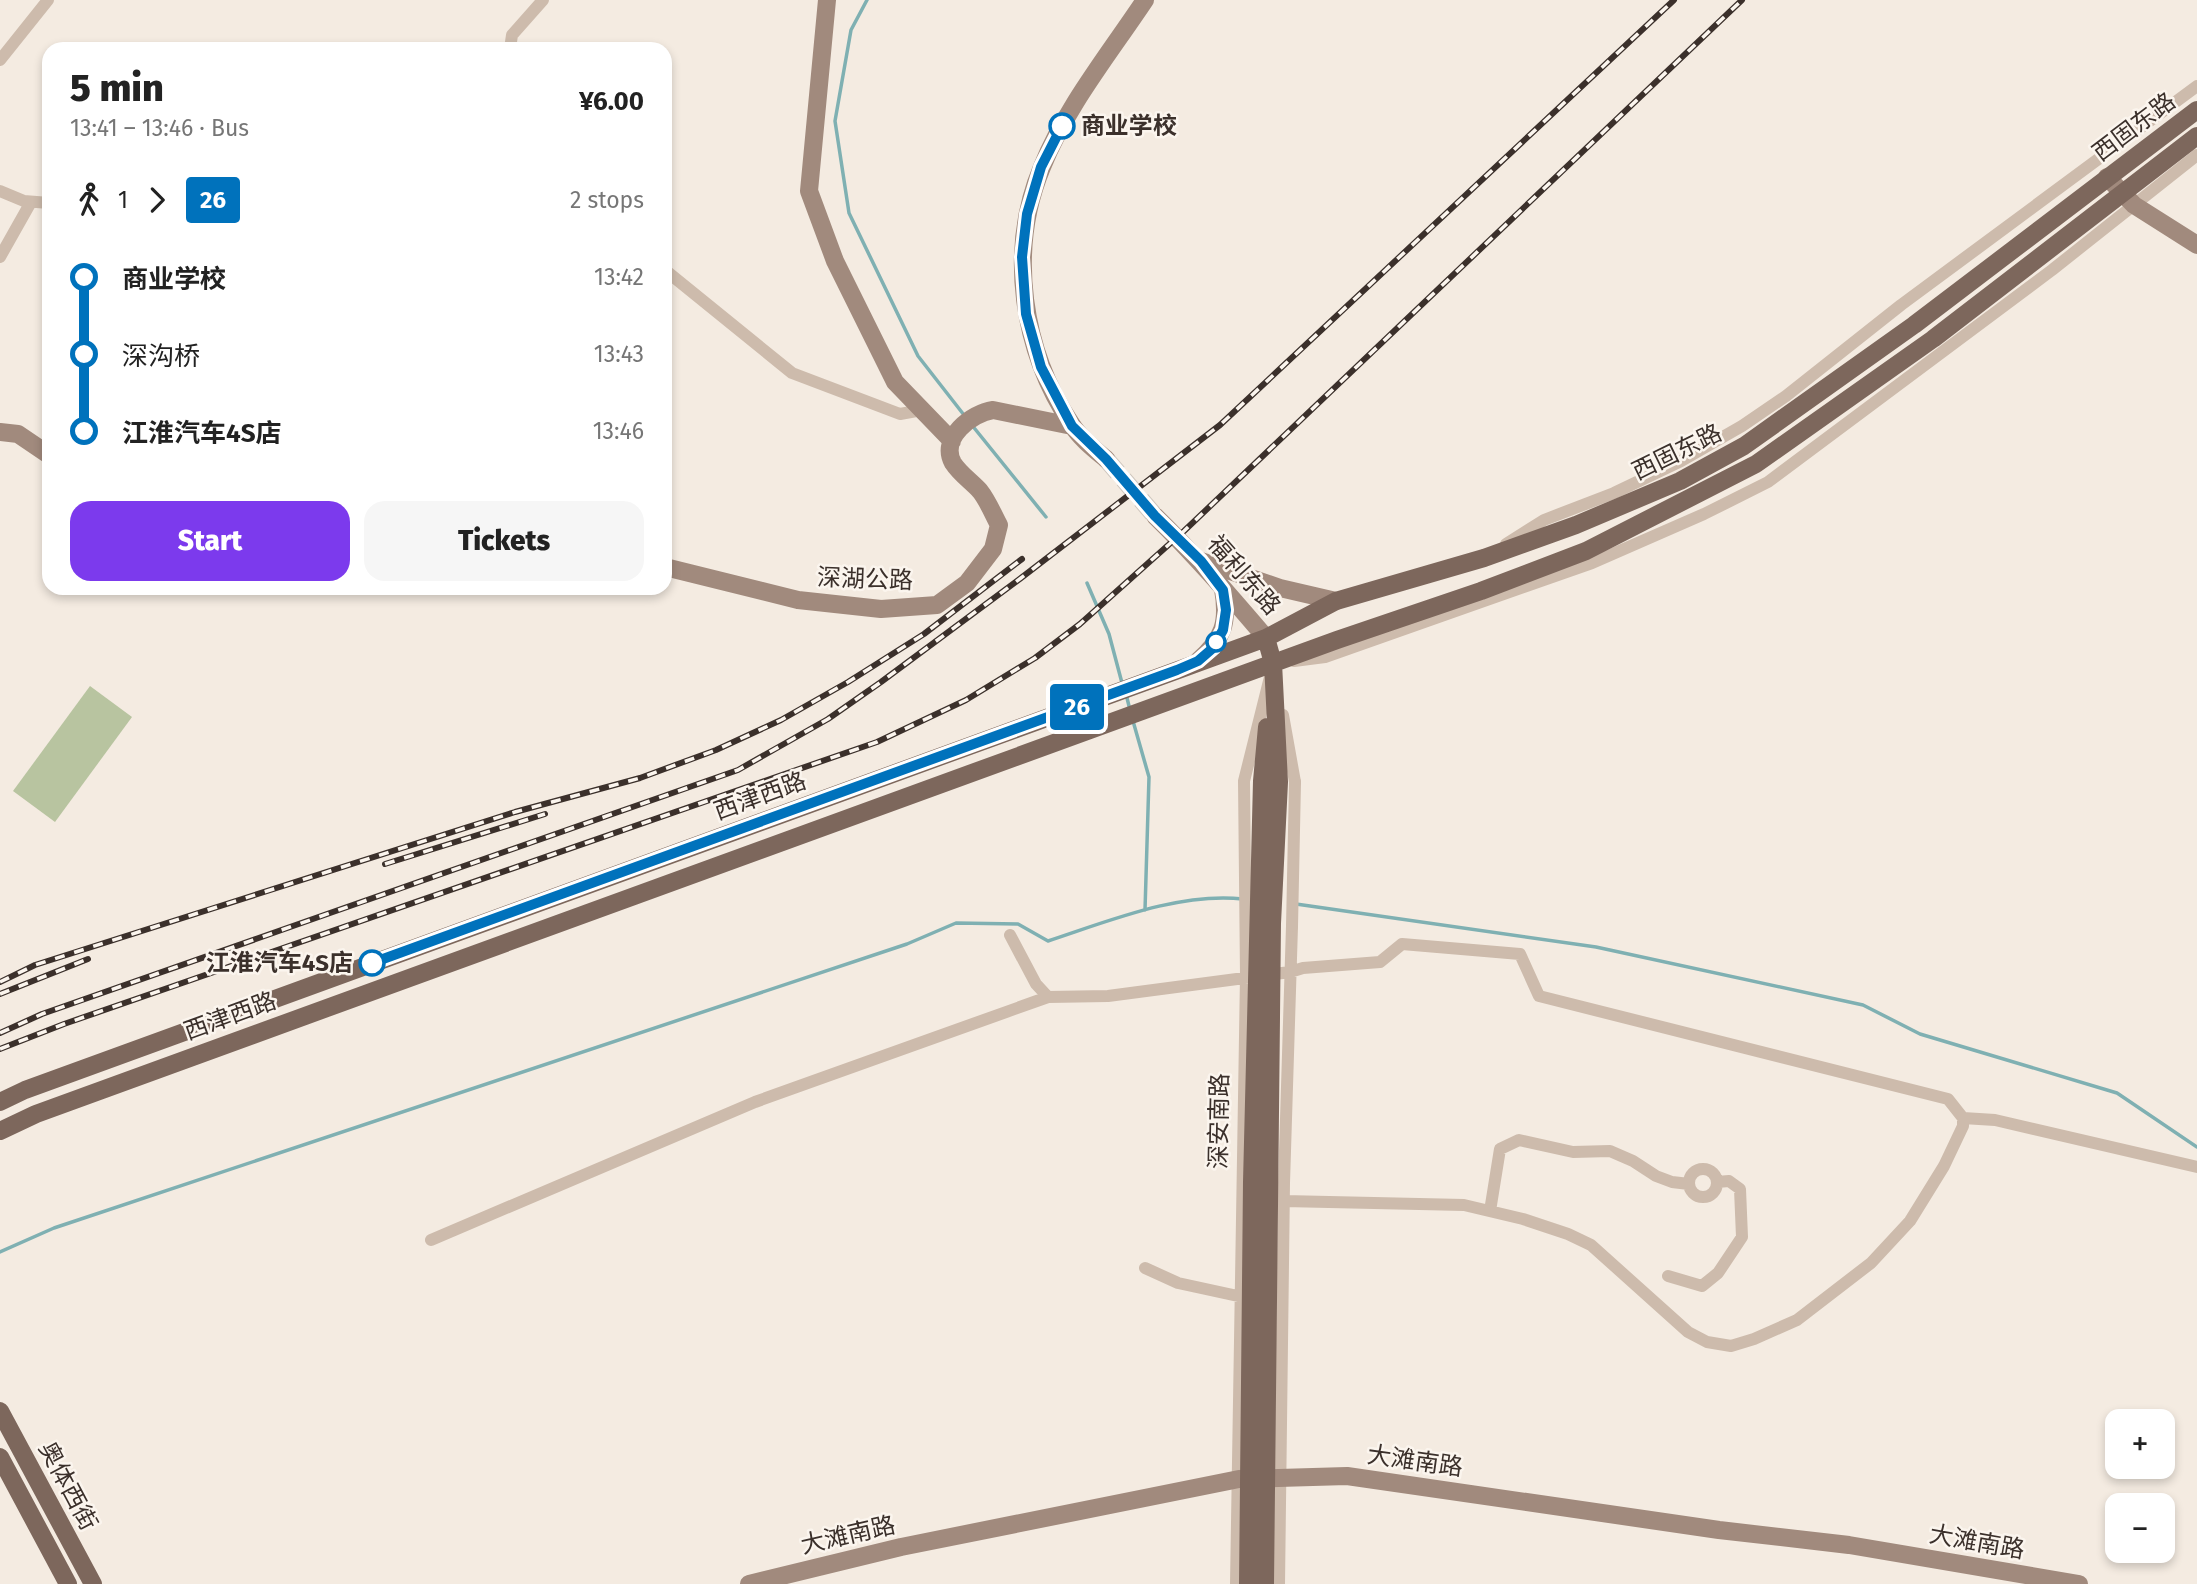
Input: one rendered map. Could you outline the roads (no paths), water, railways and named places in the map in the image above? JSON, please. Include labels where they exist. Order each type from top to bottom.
[{"type":"main road","points":[[827,0],[809,191],[835,261],[895,382],[922,410],[957,433],[983,411],[993,410],[1072,426]]},
{"type":"main road","points":[[1106,459],[1072,426],[1041,367],[1026,314],[1022,257],[1027,214],[1041,167],[1068,115],[1145,0]]},
{"type":"main road","name":"西固东路","points":[[1103,697],[1266,638],[1336,601],[1484,558],[1576,526],[1680,481],[1744,446],[1914,325],[2197,110]]},
{"type":"main road","name":"西固东路","points":[[1111,723],[1273,663],[1481,592],[1586,551],[1756,464],[2127,199],[2197,136]]},
{"type":"main road","points":[[2107,177],[2127,199],[2197,245]]},
{"type":"main road","points":[[0,432],[18,433],[42,450]]},
{"type":"main road","name":"深湖公路","points":[[672,569],[798,600],[881,609],[937,605],[967,583],[993,549],[999,525],[982,493],[954,464],[949,452],[957,433]]},
{"type":"main road","name":"福利东路","points":[[1155,516],[1201,561],[1266,638]]},
{"type":"main road","points":[[1201,561],[1280,588],[1336,601]]},
{"type":"main road","points":[[1198,661],[1213,648],[1223,630],[1226,610],[1223,590]]},
{"type":"main road","points":[[1266,638],[1273,663]]},
{"type":"main road","name":"深安南路","points":[[1248,1584],[1258,1478],[1258,922],[1270,781],[1273,663]]},
{"type":"main road","name":"西津西路","points":[[0,1102],[25,1090],[1103,697]]},
{"type":"main road","name":"西津西路","points":[[0,1131],[48,1109],[1111,723]]},
{"type":"main road","name":"深安南路","points":[[1258,976],[1246,1298],[1265,1584]]},
{"type":"main road","name":"奥体西街","points":[[0,1412],[93,1584]]},
{"type":"main road","name":"奥体西街","points":[[0,1457],[68,1584]]},
{"type":"main road","name":"大滩南路","points":[[749,1584],[901,1547],[1258,1478],[1347,1476],[1718,1530],[1849,1545],[2079,1584]]},
{"type":"street","points":[[0,60],[48,0]]},
{"type":"street","points":[[511,42],[512,35],[543,0]]},
{"type":"street","points":[[1484,558],[1544,520],[1625,488],[1681,461],[1742,426],[1786,396],[1901,305],[2197,86]]},
{"type":"street","points":[[2127,199],[2197,155]]},
{"type":"street","points":[[2095,162],[2107,177]]},
{"type":"street","points":[[0,191],[24,201],[42,203]]},
{"type":"street","points":[[0,257],[31,202]]},
{"type":"street","points":[[672,276],[792,373],[900,414],[922,410]]},
{"type":"street","name":"深安南路","points":[[1236,1584],[1258,1478],[1284,1200],[1292,926],[1270,781],[1273,663]]},
{"type":"street","points":[[1010,935],[1036,985],[1048,997]]},
{"type":"street","points":[[431,1240],[755,1102],[1048,997],[1108,996],[1290,972],[1303,968],[1380,962],[1402,944],[1520,954],[1539,996],[1948,1099],[1963,1118],[1963,1126],[1944,1166],[1910,1221],[1871,1263],[1797,1320],[1731,1346],[1707,1342],[1688,1332],[1591,1245],[1568,1234],[1464,1205],[1284,1200]]},
{"type":"street","points":[[1963,1118],[1995,1121],[2197,1167]]},
{"type":"street","points":[[1490,1211],[1500,1149],[1519,1140],[1573,1152],[1610,1151],[1633,1161],[1656,1176],[1689,1184]]},
{"type":"street","points":[[1702,1169],[1712,1172],[1717,1182],[1713,1192],[1704,1197],[1693,1194],[1689,1184],[1692,1174],[1702,1169]]},
{"type":"street","points":[[1668,1276],[1702,1286],[1718,1273],[1742,1237],[1740,1189],[1729,1181],[1717,1182]]},
{"type":"street","points":[[1144,1268],[1178,1283],[1246,1298]]},
{"type":"street","name":"深安南路","points":[[1258,1478],[1279,1584]]},
{"type":"waterway","points":[[867,0],[851,30],[835,121],[849,213],[918,356],[964,415]]},
{"type":"waterway","points":[[971,424],[1046,517]]},
{"type":"waterway","points":[[1087,583],[1109,634],[1122,683]]},
{"type":"waterway","points":[[1126,694],[1130,710]]},
{"type":"waterway","points":[[1133,721],[1149,777],[1145,910]]},
{"type":"waterway","points":[[0,1252],[54,1228],[907,944],[956,923],[1018,924],[1048,941],[1169,904],[1219,898],[1243,899]]},
{"type":"waterway","points":[[1296,904],[1596,947],[1863,1005],[1920,1034],[2117,1093],[2197,1147]]},
{"type":"tunnel","points":[[1106,459],[1155,516]]},
{"type":"railway","points":[[0,1033],[42,1014],[738,770],[828,719],[1021,578],[1220,425],[1674,0]]},
{"type":"railway","points":[[0,1049],[64,1024],[877,742],[966,700],[1035,658],[1080,624],[1184,531],[1742,0]]},
{"type":"railway","points":[[0,982],[35,965],[515,812],[640,778],[716,750],[781,720],[848,682],[924,634],[1022,559]]},
{"type":"railway","points":[[385,864],[545,814]]},
{"type":"railway","points":[[0,994],[88,959]]},
{"type":"place","name":"商业学校","points":[[1062,126]]},
{"type":"place","name":"江淮汽车4S店","points":[[372,963]]}]
